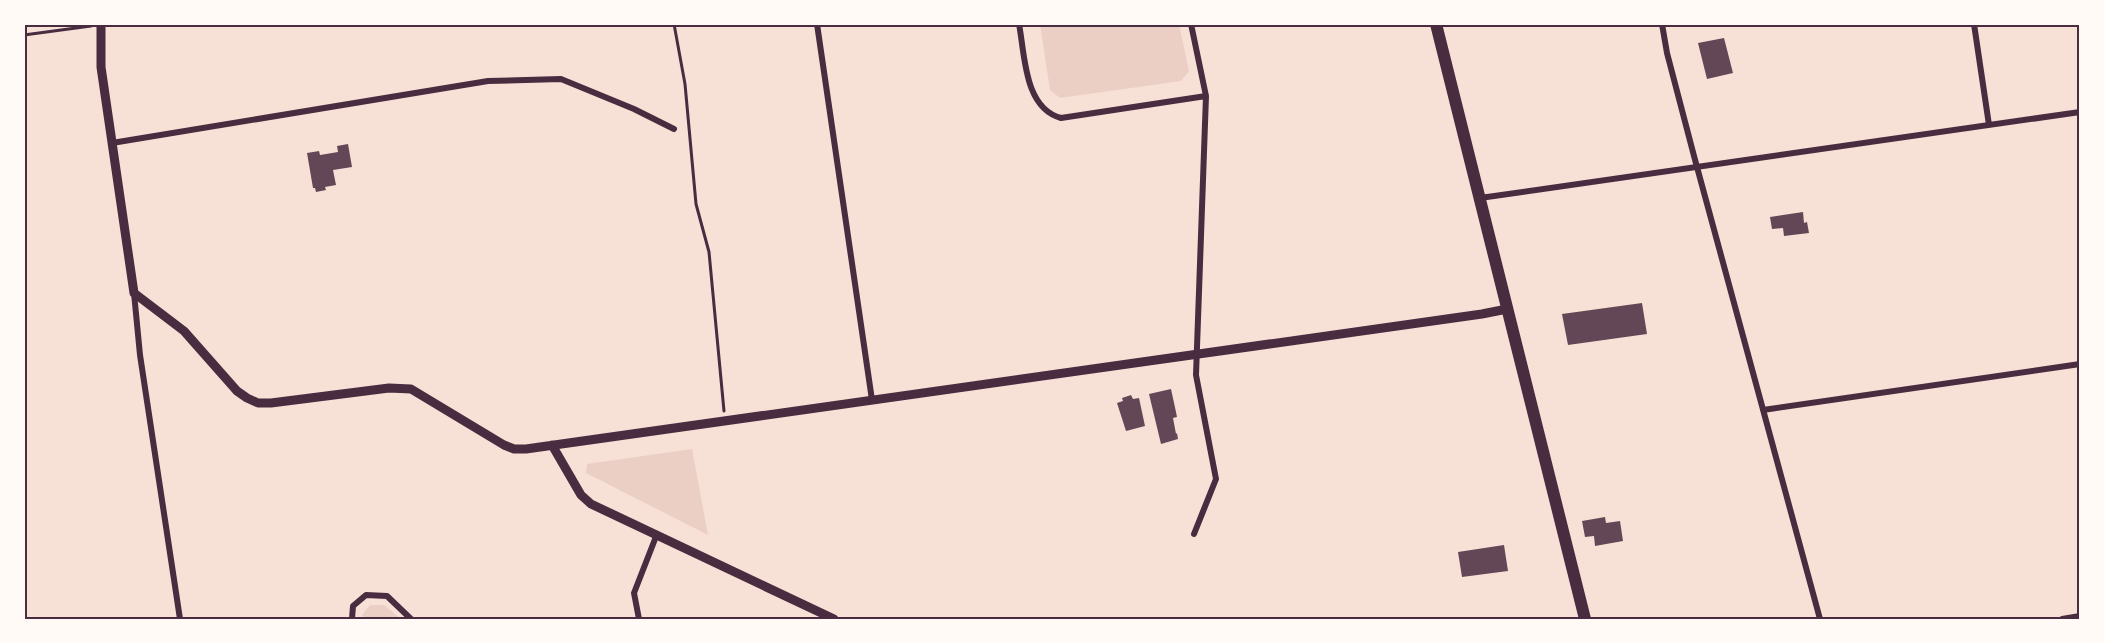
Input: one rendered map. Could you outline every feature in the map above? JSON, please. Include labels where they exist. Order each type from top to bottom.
[{"type":"main road","points":[[1436,24],[1585,619]]},
{"type":"street","points":[[100,24],[101,67],[134,293],[140,355],[180,619]]},
{"type":"street","points":[[817,24],[872,399]]},
{"type":"street","points":[[1019,24],[1031,89],[1036,100],[1051,115],[1061,117],[1206,96]]},
{"type":"street","points":[[1191,24],[1206,96],[1196,375],[1216,479],[1194,534]]},
{"type":"street","points":[[1662,24],[1667,52],[1697,167],[1820,619]]},
{"type":"street","points":[[1974,24],[1989,125]]},
{"type":"street","points":[[112,143],[488,81],[530,79],[561,79],[634,109],[674,129]]},
{"type":"street","points":[[1480,198],[2080,112]]},
{"type":"street","points":[[134,293],[184,331],[237,390],[258,403],[284,403],[400,387],[422,394],[514,449],[1507,309]]},
{"type":"street","points":[[1763,410],[2080,364]]},
{"type":"street","points":[[552,445],[581,495],[591,504],[834,619]]},
{"type":"street","points":[[639,619],[634,594],[657,534]]},
{"type":"street","points":[[351,619],[353,606],[366,595],[387,596],[411,619]]},
{"type":"street","points":[[2062,619],[2080,616]]},
{"type":"path","points":[[24,35],[100,24]]},
{"type":"path","points":[[674,24],[685,84],[696,204],[710,252],[725,420]]},
{"type":"shaded area","points":[[1040,24],[1179,24],[1189,71],[1181,81],[1060,98],[1050,90]]},
{"type":"shaded area","points":[[692,449],[708,535],[586,473],[587,464]]},
{"type":"shaded area","points":[[370,605],[384,605],[401,619],[366,619],[362,615]]},
{"type":"building","points":[[1724,38],[1733,73],[1707,79],[1698,43]]},
{"type":"building","points":[[348,144],[352,167],[333,170],[336,185],[316,192],[313,188],[307,153],[319,151],[320,155],[338,152],[337,146]]},
{"type":"building","points":[[1803,212],[1804,223],[1807,222],[1809,233],[1784,236],[1783,228],[1772,229],[1770,217]]},
{"type":"building","points":[[1642,303],[1647,334],[1568,345],[1562,314]]},
{"type":"building","points":[[1171,389],[1177,417],[1173,418],[1178,439],[1161,444],[1149,394]]},
{"type":"building","points":[[1131,395],[1133,399],[1139,398],[1145,426],[1126,431],[1117,403],[1123,401],[1122,398]]},
{"type":"building","points":[[1605,517],[1606,523],[1620,521],[1623,541],[1595,546],[1594,536],[1585,537],[1582,521]]},
{"type":"building","points":[[1504,545],[1508,571],[1462,577],[1458,552]]}]
